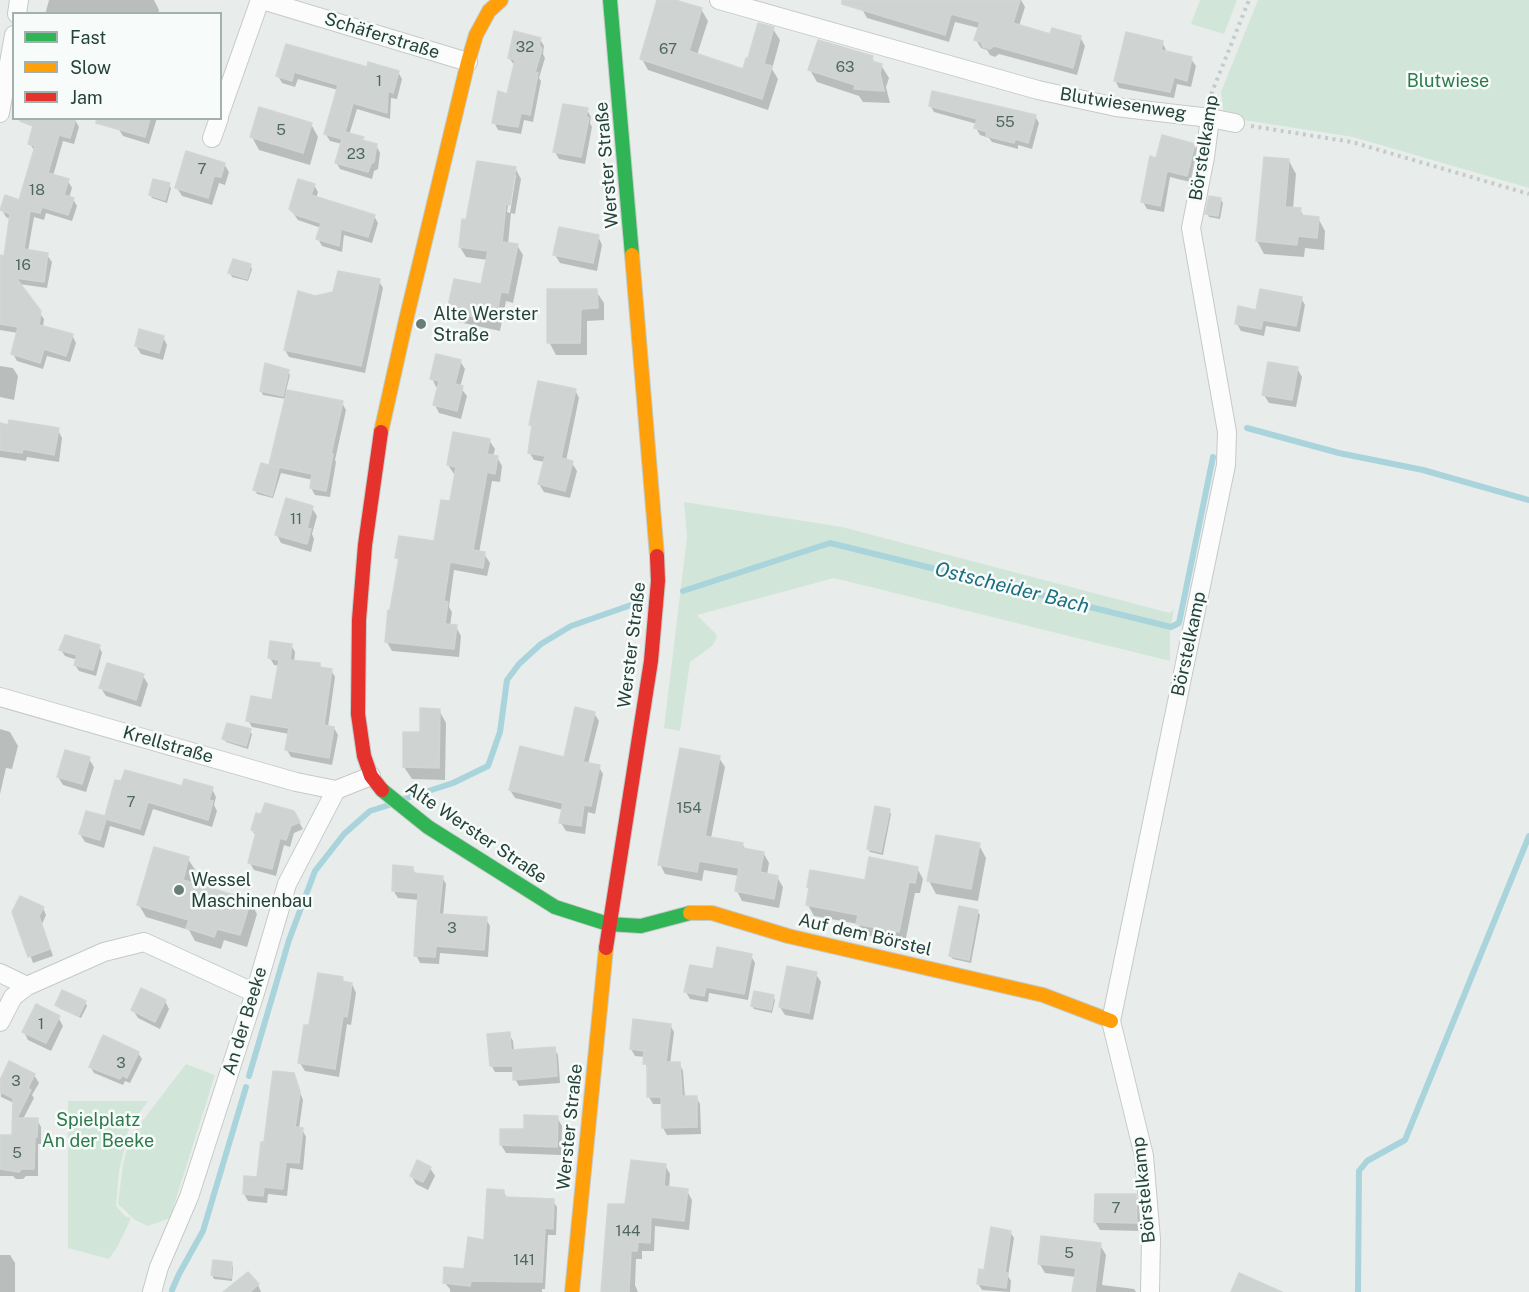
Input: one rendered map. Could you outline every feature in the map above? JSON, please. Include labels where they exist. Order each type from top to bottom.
[{"type":"street","name":"Schäferstraße","points":[[222,107],[261,0],[468,62]]},
{"type":"street","points":[[336,790],[376,783],[364,756],[358,714],[359,620],[365,545],[383,425],[468,62],[489,11],[501,0]]},
{"type":"street","name":"Werster Straße","points":[[572,1292],[608,924],[651,661],[658,581],[657,534],[610,0]]},
{"type":"street","name":"Blutwiesenweg","points":[[719,0],[1038,90],[1116,107],[1235,123]]},
{"type":"street","points":[[0,113],[12,46]]},
{"type":"street","name":"Börstelkamp","points":[[1150,1292],[1151,1239],[1144,1156],[1111,1021],[1226,465],[1227,432],[1191,228],[1210,118]]},
{"type":"street","points":[[212,138],[218,120]]},
{"type":"street","name":"Krellstraße","points":[[0,696],[296,782],[336,790]]},
{"type":"street","name":"Alte Werster Straße","points":[[376,783],[408,813],[555,907],[608,924]]},
{"type":"street","name":"An der Beeke","points":[[152,1292],[159,1267],[189,1197],[255,993],[287,884],[336,790]]},
{"type":"street","name":"Auf dem Börstel","points":[[608,924],[641,926],[688,914],[712,913],[788,936],[1043,995],[1111,1021]]},
{"type":"street","points":[[0,1022],[13,997],[27,986],[104,952],[144,942],[255,993]]},
{"type":"street","points":[[0,973],[27,986]]},
{"type":"path","name":"Börstelkamp","points":[[1210,118],[1212,92],[1250,0]]},
{"type":"path","points":[[1235,123],[1352,142],[1529,194]]},
{"type":"green space","points":[[1200,0],[1237,0],[1224,34],[1191,24]]},
{"type":"green space","name":"Blutwiese","points":[[1258,0],[1529,0],[1529,188],[1353,137],[1224,117],[1221,92]]},
{"type":"green space","points":[[684,502],[842,527],[1170,613],[1174,609],[1170,631],[1170,661],[834,578],[697,615],[716,634],[717,638],[712,646],[690,662],[680,731],[664,728],[687,537]]},
{"type":"green space","points":[[186,1064],[215,1075],[170,1218],[148,1226],[135,1220],[118,1204],[123,1164],[130,1137]]},
{"type":"green space","name":"Spielplatz An der Beeke","points":[[68,1101],[148,1101],[129,1128],[119,1172],[116,1206],[125,1216],[131,1218],[109,1259],[68,1248]]},
{"type":"building","points":[[657,0],[675,0],[702,8],[689,51],[743,69],[758,23],[774,27],[764,64],[772,66],[762,99],[640,59]]},
{"type":"building","points":[[842,0],[1020,0],[1013,23],[1050,34],[1052,28],[1081,36],[1073,68],[994,46],[990,49],[983,47],[981,42],[974,40],[980,22],[951,14],[945,35],[842,4]]},
{"type":"building","points":[[514,31],[541,38],[539,45],[542,49],[535,72],[538,73],[530,115],[521,113],[518,127],[492,123],[498,91],[507,94],[515,60],[508,58]]},
{"type":"building","points":[[1126,32],[1163,41],[1161,50],[1192,57],[1187,81],[1174,77],[1170,92],[1114,81]]},
{"type":"building","points":[[818,40],[873,56],[872,61],[882,64],[880,73],[884,91],[854,89],[855,85],[808,70]]},
{"type":"building","points":[[286,44],[367,67],[368,62],[399,71],[393,93],[388,91],[387,113],[353,103],[345,132],[364,137],[362,140],[377,144],[374,162],[368,172],[335,163],[342,139],[324,134],[338,85],[294,72],[292,81],[276,76]]},
{"type":"building","points":[[932,91],[1036,115],[1028,143],[1015,139],[1014,143],[986,136],[987,132],[974,128],[977,119],[929,106]]},
{"type":"building","points":[[563,104],[588,108],[586,117],[589,118],[581,157],[553,152]]},
{"type":"building","points":[[259,107],[312,123],[303,153],[250,137]]},
{"type":"building","points":[[75,120],[70,138],[59,135],[48,173],[69,179],[64,195],[74,198],[68,215],[42,207],[40,213],[30,211],[24,249],[48,253],[44,282],[16,278],[41,311],[39,325],[73,334],[66,356],[44,349],[40,363],[11,354],[18,327],[0,324],[0,255],[4,256],[10,214],[0,210],[5,195],[19,200],[35,146],[28,144],[33,126],[20,121]]},
{"type":"building","points":[[97,120],[149,120],[145,137],[96,123]]},
{"type":"building","points":[[1162,135],[1195,144],[1187,176],[1167,171],[1160,206],[1141,202],[1150,156],[1156,158]]},
{"type":"building","points":[[186,151],[225,163],[221,177],[214,176],[208,198],[175,188]]},
{"type":"building","points":[[1264,157],[1289,159],[1285,207],[1301,208],[1300,215],[1319,217],[1317,238],[1298,236],[1297,245],[1256,241]]},
{"type":"building","points":[[477,161],[516,167],[510,205],[506,204],[502,242],[518,244],[508,293],[501,292],[495,321],[447,311],[454,279],[481,284],[488,251],[459,247],[462,219],[466,220]]},
{"type":"building","points":[[153,179],[170,183],[165,200],[149,195]]},
{"type":"building","points":[[298,179],[315,184],[311,195],[375,215],[368,237],[341,229],[339,246],[316,239],[321,223],[296,215],[289,209]]},
{"type":"building","points":[[1209,196],[1221,198],[1218,216],[1205,214]]},
{"type":"building","points":[[559,227],[599,235],[593,263],[553,255]]},
{"type":"building","points":[[233,259],[251,264],[247,279],[228,273]]},
{"type":"building","points":[[338,271],[380,279],[361,366],[284,350],[298,291],[315,296],[333,292]]},
{"type":"building","points":[[547,289],[597,289],[598,308],[581,309],[580,343],[547,343]]},
{"type":"building","points":[[1260,289],[1302,297],[1296,326],[1263,320],[1261,329],[1235,324],[1238,306],[1256,310]]},
{"type":"building","points":[[139,329],[164,336],[159,353],[135,346]]},
{"type":"building","points":[[436,354],[461,360],[455,384],[463,386],[457,411],[433,405],[439,381],[430,379]]},
{"type":"building","points":[[1268,362],[1298,367],[1292,400],[1262,395]]},
{"type":"building","points":[[265,363],[289,370],[283,396],[260,391]]},
{"type":"building","points":[[538,381],[576,389],[561,458],[573,461],[565,491],[538,484],[545,456],[528,453],[532,425],[529,425]]},
{"type":"building","points":[[287,390],[343,401],[331,454],[333,454],[326,491],[310,488],[312,474],[269,465]]},
{"type":"building","points":[[9,420],[59,428],[54,455],[23,449],[22,453],[0,450],[0,423],[8,425]]},
{"type":"building","points":[[453,432],[490,439],[487,454],[498,456],[495,474],[487,472],[473,550],[485,552],[483,568],[450,562],[444,601],[448,602],[445,624],[457,625],[454,649],[385,642],[388,610],[390,610],[399,558],[395,558],[399,536],[434,541],[441,500],[450,501],[456,467],[447,465]]},
{"type":"building","points":[[261,463],[279,468],[272,496],[253,490]]},
{"type":"building","points":[[286,498],[313,506],[307,528],[311,529],[307,544],[275,535]]},
{"type":"building","points":[[65,635],[100,645],[93,670],[74,665],[77,655],[59,650]]},
{"type":"building","points":[[270,641],[292,644],[290,660],[320,663],[320,667],[332,669],[324,725],[334,727],[329,758],[285,750],[289,728],[246,721],[251,696],[272,700],[279,660],[268,658]]},
{"type":"building","points":[[107,663],[144,674],[136,700],[99,688]]},
{"type":"building","points":[[575,707],[595,712],[583,762],[600,765],[591,806],[584,805],[581,826],[559,823],[563,803],[509,790],[520,746],[564,757]]},
{"type":"building","points":[[420,708],[440,709],[439,768],[403,767],[403,732],[420,732]]},
{"type":"building","points":[[227,723],[251,729],[246,746],[222,739]]},
{"type":"building","points":[[680,748],[720,756],[705,836],[743,843],[742,848],[764,852],[760,872],[778,876],[774,899],[735,891],[739,868],[699,861],[697,872],[658,865]]},
{"type":"building","points":[[65,750],[90,757],[82,784],[57,777]]},
{"type":"building","points":[[125,770],[182,786],[184,779],[213,787],[209,800],[213,801],[208,820],[148,802],[140,829],[106,819],[100,840],[79,834],[86,811],[105,816],[115,780],[121,781]]},
{"type":"building","points":[[265,803],[294,811],[300,822],[291,826],[286,840],[280,838],[272,869],[248,863],[256,832],[251,830],[256,813],[261,814]]},
{"type":"building","points":[[875,806],[890,809],[881,852],[867,849]]},
{"type":"building","points":[[936,835],[980,843],[971,889],[927,881]]},
{"type":"building","name":"Wessel Maschinenbau","points":[[154,847],[189,857],[183,880],[251,900],[240,935],[217,929],[214,937],[186,928],[189,920],[137,905]]},
{"type":"building","points":[[869,857],[918,867],[915,883],[909,882],[899,932],[856,924],[858,915],[806,905],[810,870],[865,880]]},
{"type":"building","points":[[393,865],[413,867],[413,873],[443,876],[439,914],[487,917],[484,950],[436,946],[435,957],[414,956],[418,893],[392,891]]},
{"type":"building","points":[[20,896],[44,907],[39,916],[50,949],[28,957],[12,912]]},
{"type":"building","points":[[959,906],[978,910],[969,960],[949,956]]},
{"type":"building","points":[[717,947],[752,954],[744,994],[706,987],[704,996],[684,992],[690,965],[713,969]]},
{"type":"building","points":[[787,966],[817,972],[809,1013],[779,1007]]},
{"type":"building","points":[[318,973],[343,977],[342,981],[352,983],[347,1017],[343,1016],[335,1069],[298,1063],[304,1025],[309,1025]]},
{"type":"building","points":[[141,988],[166,1000],[155,1022],[131,1010]]},
{"type":"building","points":[[62,990],[86,1001],[79,1016],[55,1005]]},
{"type":"building","points":[[754,991],[774,995],[771,1010],[751,1006]]},
{"type":"building","points":[[36,1004],[60,1016],[46,1043],[22,1032]]},
{"type":"building","points":[[633,1019],[671,1024],[666,1062],[680,1062],[682,1096],[697,1096],[697,1127],[662,1128],[661,1097],[647,1097],[647,1064],[643,1064],[644,1051],[630,1049]]},
{"type":"building","points":[[510,1032],[511,1050],[555,1047],[557,1076],[513,1080],[513,1066],[490,1066],[487,1034]]},
{"type":"building","points":[[103,1035],[139,1052],[127,1078],[122,1075],[120,1079],[89,1067]]},
{"type":"building","points":[[9,1061],[35,1074],[28,1088],[31,1090],[17,1118],[38,1118],[34,1169],[21,1169],[19,1172],[0,1169],[0,1135],[12,1135],[13,1098],[0,1092],[0,1080]]},
{"type":"building","points":[[273,1071],[294,1073],[300,1092],[295,1127],[303,1128],[299,1163],[286,1162],[283,1189],[264,1187],[263,1196],[243,1194],[244,1176],[257,1177]]},
{"type":"building","points":[[524,1115],[558,1116],[557,1147],[500,1145],[500,1129],[524,1129]]},
{"type":"building","points":[[417,1160],[431,1167],[423,1182],[410,1176]]},
{"type":"building","points":[[631,1160],[666,1164],[664,1186],[688,1189],[684,1221],[651,1217],[650,1243],[638,1242],[637,1251],[631,1251],[629,1292],[601,1292],[608,1204],[625,1204]]},
{"type":"building","points":[[487,1189],[504,1190],[504,1197],[554,1199],[553,1229],[545,1228],[542,1282],[471,1281],[470,1286],[443,1283],[444,1267],[464,1269],[468,1237],[484,1240]]},
{"type":"building","points":[[1095,1194],[1136,1194],[1137,1223],[1094,1222]]},
{"type":"building","points":[[991,1227],[1011,1231],[1005,1273],[1008,1273],[1006,1288],[977,1284],[979,1269],[984,1270]]},
{"type":"building","points":[[1041,1236],[1101,1243],[1095,1292],[1072,1292],[1076,1268],[1038,1264]]},
{"type":"building","points":[[213,1260],[232,1262],[231,1278],[211,1275]]},
{"type":"building","points":[[248,1272],[259,1284],[250,1292],[223,1292]]},
{"type":"building","points":[[1239,1273],[1282,1292],[1231,1292]]},
{"type":"waterway","name":"Ostscheider Bach","points":[[1247,428],[1339,453],[1423,470],[1529,500]]},
{"type":"waterway","name":"Ostscheider Bach","points":[[683,591],[830,543],[1171,627],[1179,623],[1213,457]]},
{"type":"waterway","name":"Ostscheider Bach","points":[[404,799],[453,783],[488,766],[500,732],[507,680],[519,664],[541,644],[571,626],[634,604]]},
{"type":"waterway","name":"Ostscheider Bach","points":[[249,1076],[289,940],[315,871],[344,834],[370,811],[389,805]]},
{"type":"waterway","points":[[1358,1292],[1359,1171],[1367,1161],[1405,1140],[1529,836]]},
{"type":"waterway","name":"Ostscheider Bach","points":[[172,1290],[203,1231],[246,1087]]},
{"type":"traffic: fast","points":[[610,0],[632,255]]},
{"type":"traffic: fast","points":[[382,790],[428,827],[555,907],[608,924],[641,926],[690,913]]},
{"type":"traffic: slow","points":[[381,432],[468,62],[476,35],[489,11],[501,0]]},
{"type":"traffic: slow","points":[[632,255],[657,556]]},
{"type":"traffic: slow","points":[[690,913],[712,913],[788,936],[1043,995],[1111,1021]]},
{"type":"traffic: slow","points":[[572,1292],[606,948]]},
{"type":"traffic: jam","points":[[381,432],[365,545],[359,620],[358,714],[364,756],[371,776],[382,790]]},
{"type":"traffic: jam","points":[[606,948],[651,661],[658,581],[657,556]]},
{"type":"place","name":"Alte Werster Straße","points":[[421,324]]},
{"type":"place","name":"Wessel Maschinenbau","points":[[179,890]]}]
